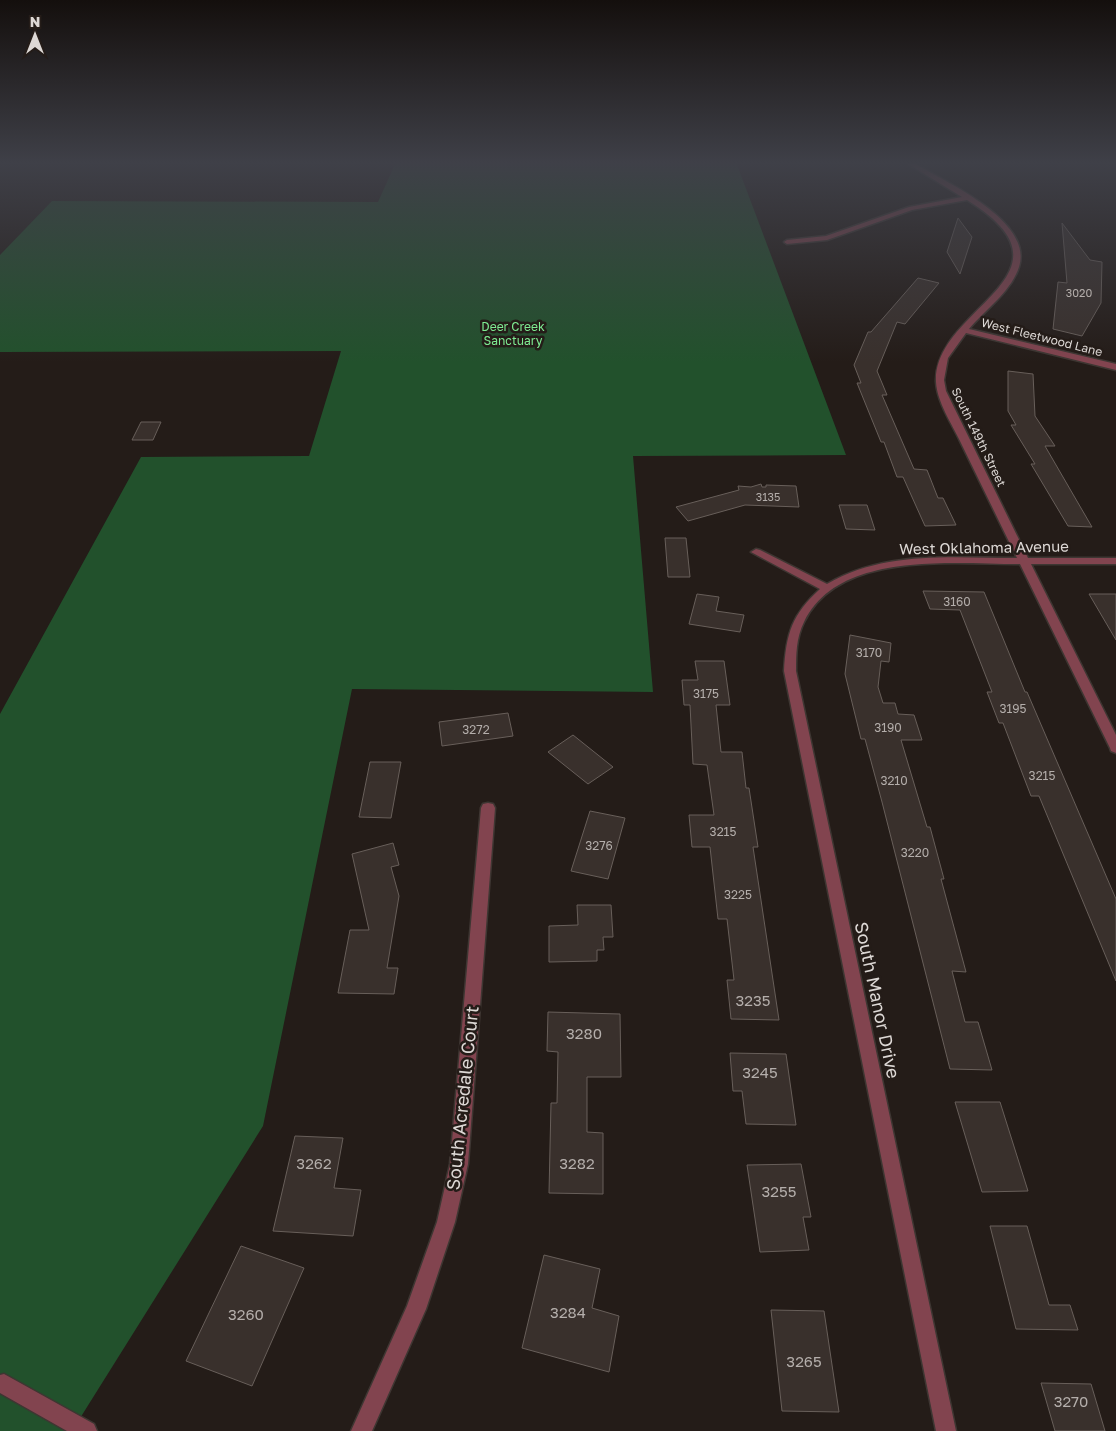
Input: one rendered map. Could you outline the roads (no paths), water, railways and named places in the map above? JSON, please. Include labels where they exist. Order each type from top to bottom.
[{"type":"street","points":[[787,242],[827,238],[853,229]]},
{"type":"street","name":"South 149th Street","points":[[1007,229],[1019,260],[1014,275],[953,340],[942,361],[941,388],[956,423],[1116,748]]},
{"type":"street","name":"West Fleetwood Lane","points":[[962,330],[1116,367]]},
{"type":"street","points":[[756,552],[828,588]]},
{"type":"street","name":"West Oklahoma Avenue","points":[[828,588],[856,573],[894,562],[1116,561]]},
{"type":"street","name":"South Manor Drive","points":[[828,588],[812,600],[802,615],[792,637],[789,652],[790,671],[946,1431]]},
{"type":"street","name":"South Acredale Court","points":[[361,1431],[416,1309],[446,1222],[459,1164],[488,808]]},
{"type":"street","points":[[4,1384],[87,1431]]},
{"type":"park label","name":"Deer Creek Sanctuary","points":[[513,333]]}]
